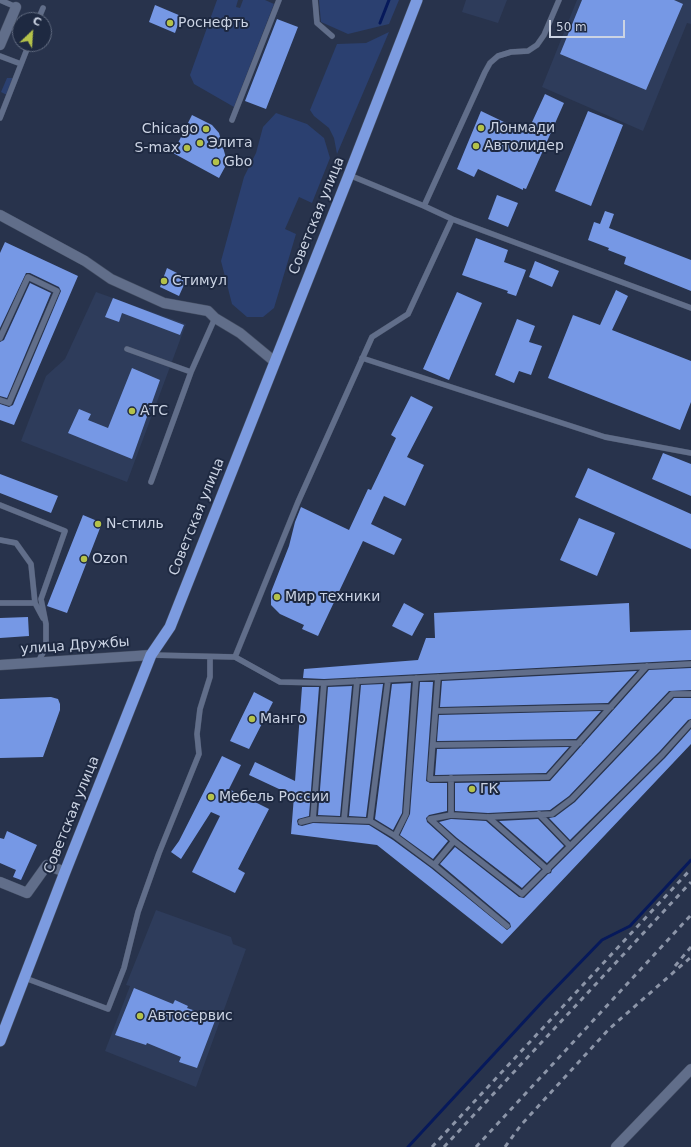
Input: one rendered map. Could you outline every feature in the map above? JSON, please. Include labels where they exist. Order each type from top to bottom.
[{"type":"highway","name":"Советская улица","points":[[1,1034],[25,978],[65,872],[151,655],[170,627],[350,175],[417,0]]},
{"type":"street","points":[[0,44],[16,7]]},
{"type":"street","points":[[0,215],[85,261],[111,279],[164,303],[208,311],[215,318],[240,333],[275,362]]},
{"type":"street","name":"улица Дружбы","points":[[0,665],[151,655]]},
{"type":"street","points":[[0,882],[27,893],[47,865],[65,872]]},
{"type":"street","points":[[616,1147],[691,1069]]},
{"type":"lane","points":[[0,0],[16,7]]},
{"type":"lane","points":[[232,120],[279,0]]},
{"type":"lane","points":[[316,0],[317,23],[332,36]]},
{"type":"lane","points":[[424,206],[490,63],[498,56],[511,52],[528,51],[537,45],[544,36],[560,0]]},
{"type":"lane","points":[[41,12],[43,8]]},
{"type":"lane","points":[[0,118],[26,52]]},
{"type":"lane","points":[[0,56],[21,64]]},
{"type":"lane","points":[[350,175],[452,219],[691,308]]},
{"type":"lane","points":[[235,657],[298,502],[372,337],[408,314],[452,219]]},
{"type":"lane","points":[[0,338],[28,277],[57,290],[9,404],[0,400]]},
{"type":"lane","points":[[151,482],[191,372],[215,318]]},
{"type":"lane","points":[[127,349],[191,372]]},
{"type":"lane","points":[[362,358],[605,437],[691,452]]},
{"type":"lane","points":[[0,505],[65,531],[41,599],[46,624],[46,647],[38,662]]},
{"type":"lane","points":[[0,540],[16,542],[31,564],[35,603],[46,624]]},
{"type":"lane","points":[[0,603],[35,603]]},
{"type":"lane","points":[[151,655],[210,658],[235,657],[280,682],[324,683],[691,664]]},
{"type":"lane","points":[[25,978],[108,1009],[124,968],[138,912],[159,853],[199,754],[197,734],[200,709],[210,676],[210,658]]},
{"type":"lane","points":[[438,677],[430,778],[548,777],[647,666]]},
{"type":"lane","points":[[395,836],[406,814],[416,678]]},
{"type":"lane","points":[[370,821],[388,680]]},
{"type":"lane","points":[[344,820],[357,681]]},
{"type":"lane","points":[[314,819],[324,683]]},
{"type":"lane","points":[[691,694],[672,694],[572,799],[552,814],[488,817],[451,815],[430,819],[454,841],[522,894],[548,870],[570,846],[662,755],[691,723]]},
{"type":"lane","points":[[436,711],[611,707]]},
{"type":"lane","points":[[433,745],[579,743]]},
{"type":"lane","points":[[451,778],[451,815]]},
{"type":"lane","points":[[539,814],[570,846]]},
{"type":"lane","points":[[488,817],[548,870]]},
{"type":"lane","points":[[301,822],[314,819],[370,821],[395,836],[434,865],[507,926]]},
{"type":"lane","points":[[434,865],[454,841]]},
{"type":"shaded area","points":[[217,0],[238,0],[236,7],[240,8],[243,0],[265,0],[274,4],[234,107],[194,84],[190,75]]},
{"type":"shaded area","points":[[319,0],[399,0],[389,24],[348,34],[321,22]]},
{"type":"shaded area","points":[[466,0],[507,0],[498,23],[462,12]]},
{"type":"shaded area","points":[[577,0],[691,0],[691,24],[687,23],[643,131],[542,87]]},
{"type":"shaded area","points":[[389,32],[337,154],[334,138],[329,128],[314,116],[310,110],[337,44],[366,43]]},
{"type":"shaded area","points":[[7,78],[13,78],[7,95],[1,92]]},
{"type":"shaded area","points":[[276,113],[307,124],[324,138],[330,158],[312,203],[299,197],[285,229],[296,234],[274,308],[263,317],[247,317],[232,304],[221,261],[244,177],[256,153],[263,127]]},
{"type":"shaded area","points":[[96,292],[186,324],[127,482],[21,441],[46,376],[65,359]]},
{"type":"shaded area","points":[[156,910],[231,937],[233,944],[246,949],[196,1087],[105,1051],[130,986],[126,985]]},
{"type":"building","points":[[582,0],[674,0],[683,4],[646,90],[560,54]]},
{"type":"building","points":[[155,5],[181,16],[175,33],[149,22]]},
{"type":"building","points":[[277,19],[298,27],[266,109],[245,101]]},
{"type":"building","points":[[545,94],[564,103],[526,189],[523,188],[523,190],[478,169],[474,177],[457,169],[481,111],[527,133]]},
{"type":"building","points":[[588,111],[623,125],[591,206],[555,191]]},
{"type":"building","name":"Элита","points":[[192,115],[212,125],[219,133],[226,158],[225,167],[219,178],[173,153]]},
{"type":"building","points":[[497,195],[518,203],[508,227],[488,219]]},
{"type":"building","points":[[605,211],[614,214],[609,228],[691,260],[691,291],[624,264],[626,257],[608,250],[609,248],[588,240],[594,222],[600,224]]},
{"type":"building","points":[[476,238],[508,250],[504,262],[526,270],[516,296],[507,293],[508,291],[462,275]]},
{"type":"building","points":[[5,242],[78,276],[14,425],[0,420],[0,404],[9,407],[13,405],[61,291],[59,287],[30,273],[26,273],[0,328],[0,253]]},
{"type":"building","points":[[535,261],[559,271],[552,287],[529,277]]},
{"type":"building","points":[[167,268],[187,278],[179,296],[160,287]]},
{"type":"building","points":[[30,283],[51,293],[7,398],[0,396],[0,342],[4,340]]},
{"type":"building","points":[[616,290],[628,296],[612,330],[691,361],[691,402],[680,430],[548,378],[573,315],[600,325]]},
{"type":"building","points":[[457,292],[482,303],[449,380],[423,369]]},
{"type":"building","points":[[113,298],[184,325],[180,335],[122,313],[119,322],[105,317]]},
{"type":"building","points":[[517,319],[535,326],[529,342],[542,346],[531,375],[519,371],[514,383],[495,375]]},
{"type":"building","name":"АТС","points":[[132,368],[160,380],[132,459],[68,433],[79,409],[91,414],[88,420],[108,428]]},
{"type":"building","points":[[411,396],[433,407],[407,457],[424,465],[405,506],[384,496],[371,524],[402,539],[394,555],[363,541],[318,636],[302,629],[304,625],[280,614],[271,605],[271,592],[289,546],[295,522],[301,507],[349,530],[368,489],[371,490],[396,438],[391,435]]},
{"type":"building","points":[[663,453],[691,464],[691,496],[652,479]]},
{"type":"building","points":[[588,468],[691,514],[691,549],[575,497]]},
{"type":"building","points":[[0,474],[58,496],[51,513],[0,493]]},
{"type":"building","points":[[83,515],[102,523],[67,613],[47,606]]},
{"type":"building","points":[[579,518],[615,533],[597,576],[560,560]]},
{"type":"building","points":[[404,603],[424,614],[412,636],[392,626]]},
{"type":"building","points":[[629,603],[630,632],[691,630],[691,660],[324,679],[303,678],[304,669],[418,660],[426,638],[435,638],[434,613]]},
{"type":"building","points":[[28,617],[29,636],[0,638],[0,618]]},
{"type":"building","points":[[691,668],[691,690],[669,691],[569,796],[550,810],[488,813],[455,811],[455,783],[550,781],[649,670]]},
{"type":"building","points":[[637,671],[608,703],[440,707],[442,681]]},
{"type":"building","points":[[420,682],[433,682],[426,781],[430,783],[447,783],[447,811],[429,815],[426,818],[427,822],[448,841],[433,859],[400,835],[410,814]]},
{"type":"building","points":[[411,683],[402,813],[393,830],[375,819],[392,684]]},
{"type":"building","points":[[383,684],[366,817],[349,816],[361,685]]},
{"type":"building","points":[[352,686],[340,816],[318,815],[328,687]]},
{"type":"building","points":[[302,687],[319,687],[309,816],[298,819],[298,825],[302,826],[313,823],[369,825],[393,840],[431,868],[507,930],[511,927],[510,923],[440,864],[455,847],[519,897],[524,898],[548,874],[551,873],[552,870],[665,758],[691,729],[691,744],[502,944],[377,845],[291,834],[294,796],[249,775],[255,762],[295,781]]},
{"type":"building","points":[[254,692],[273,702],[249,749],[230,741]]},
{"type":"building","points":[[51,697],[58,699],[60,710],[43,757],[0,758],[0,699]]},
{"type":"building","points":[[674,698],[691,698],[691,719],[688,720],[659,752],[570,840],[549,818],[555,817],[575,802]]},
{"type":"building","points":[[601,711],[576,739],[437,741],[439,715]]},
{"type":"building","points":[[569,747],[546,773],[435,775],[437,749]]},
{"type":"building","points":[[222,756],[241,765],[229,789],[269,809],[238,869],[245,873],[235,893],[192,872],[220,816],[211,812],[181,859],[171,852],[179,841]]},
{"type":"building","points":[[451,819],[486,821],[541,869],[522,888],[457,838],[439,822]]},
{"type":"building","points":[[538,819],[564,846],[547,863],[499,821]]},
{"type":"building","points":[[7,831],[37,845],[21,880],[13,877],[16,870],[0,863],[0,838],[4,839]]},
{"type":"building","points":[[134,988],[173,1004],[175,1000],[188,1006],[187,1008],[216,1018],[197,1068],[179,1062],[181,1057],[147,1043],[146,1045],[115,1035]]},
{"type":"waterway","points":[[380,23],[389,0]]},
{"type":"waterway","points":[[408,1147],[543,1001],[602,940],[630,926],[691,860]]},
{"type":"railway","points":[[432,1147],[691,869]]},
{"type":"railway","points":[[444,1147],[691,882]]},
{"type":"railway","points":[[476,1147],[691,915]]},
{"type":"railway","points":[[675,966],[691,947]]},
{"type":"railway","points":[[505,1147],[521,1125],[609,1029],[691,957]]},
{"type":"place","name":"Роснефть","points":[[170,23]]},
{"type":"place","name":"Лонмади","points":[[481,128]]},
{"type":"place","name":"Chicago","points":[[206,129]]},
{"type":"place","name":"Элита","points":[[200,143]]},
{"type":"place","name":"Автолидер","points":[[476,146]]},
{"type":"place","name":"S-max","points":[[187,148]]},
{"type":"place","name":"Gbo","points":[[216,162]]},
{"type":"place","name":"Стимул","points":[[164,281]]},
{"type":"place","name":"АТС","points":[[132,411]]},
{"type":"place","name":"N-стиль","points":[[98,524]]},
{"type":"place","name":"Ozon","points":[[84,559]]},
{"type":"place","name":"Мир техники","points":[[277,597]]},
{"type":"place","name":"Манго","points":[[252,719]]},
{"type":"place","name":"ГК","points":[[472,789]]},
{"type":"place","name":"Мебель России","points":[[211,797]]},
{"type":"place","name":"Автосервис","points":[[140,1016]]}]
